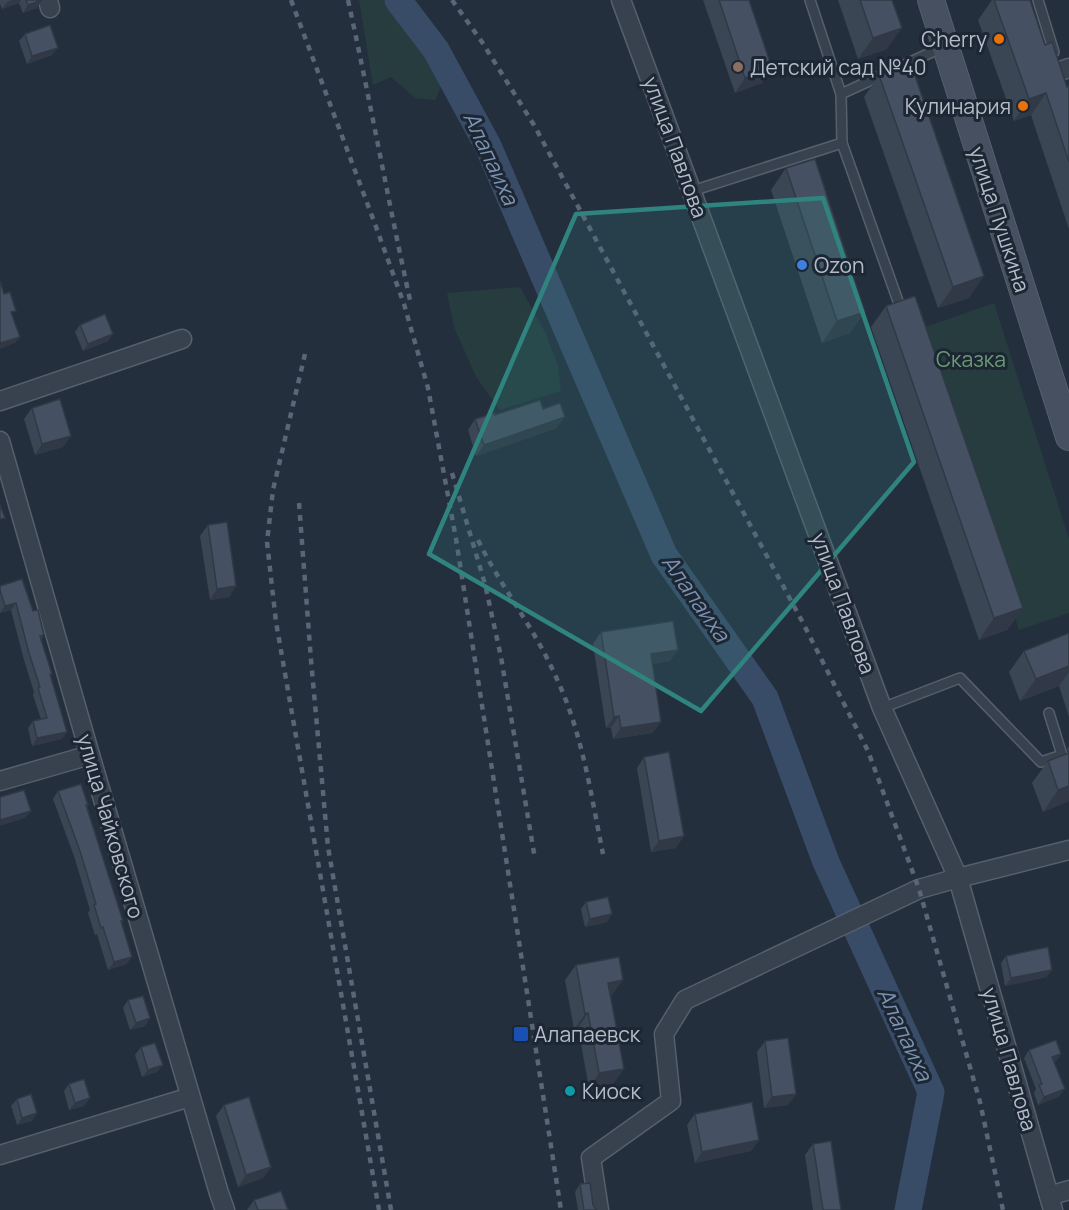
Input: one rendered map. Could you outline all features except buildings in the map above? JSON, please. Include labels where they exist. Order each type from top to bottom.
[{"type":"street","name":"улица Павлова","points":[[621,0],[882,708],[958,878],[1051,1203]]},
{"type":"street","name":"улица Пушкина","points":[[932,0],[1069,437]]},
{"type":"street","points":[[0,400],[182,339]]},
{"type":"street","name":"улица Чайковского","points":[[0,441],[190,1097],[225,1210]]},
{"type":"street","points":[[0,781],[90,755]]},
{"type":"street","points":[[598,1210],[591,1158],[671,1101],[663,1034],[685,1000],[919,889],[1069,850]]},
{"type":"street","points":[[0,1155],[190,1097]]},
{"type":"street","points":[[1051,1203],[1069,1190]]},
{"type":"lane","points":[[810,0],[841,94],[842,143],[899,304]]},
{"type":"lane","points":[[1038,0],[1064,73]]},
{"type":"lane","points":[[841,94],[945,46]]},
{"type":"lane","points":[[692,192],[842,143]]},
{"type":"lane","points":[[882,708],[960,678],[1041,762],[1062,755],[1049,713]]},
{"type":"highlighted area","points":[[823,198],[914,462],[701,711],[429,554],[576,214]]},
{"type":"green space","points":[[359,0],[386,0],[408,24],[442,84],[435,100],[415,98],[391,77],[373,85]]},
{"type":"green space","points":[[520,287],[546,334],[558,366],[561,391],[500,410],[476,377],[454,327],[447,293]]},
{"type":"green space","name":"Сказка","points":[[994,303],[1069,539],[1069,613],[1019,630],[920,329]]},
{"type":"waterway","name":"Алапаиха","points":[[398,0],[436,50],[488,146],[664,555],[765,698],[826,862],[931,1092],[908,1210]]},
{"type":"railway","points":[[291,0],[404,304],[428,388],[456,539],[561,1210]]},
{"type":"railway","points":[[348,0],[410,300]]},
{"type":"railway","points":[[452,0],[482,42],[534,125],[802,621],[868,751],[919,889],[980,1102],[1003,1210]]},
{"type":"railway","points":[[305,354],[273,490],[267,542],[276,622],[379,1210]]},
{"type":"railway","points":[[452,473],[485,584],[501,657],[535,859]]},
{"type":"railway","points":[[299,503],[328,847],[391,1210]]},
{"type":"railway","points":[[478,540],[537,640],[563,693],[582,752],[603,854]]},
{"type":"place","name":"Cherry","points":[[999,39]]},
{"type":"place","name":"Детский сад №40","points":[[738,67]]},
{"type":"place","name":"Кулинария","points":[[1023,106]]},
{"type":"place","name":"Ozon","points":[[802,265]]},
{"type":"place","name":"Алапаевск","points":[[521,1034]]},
{"type":"place","name":"Киоск","points":[[570,1091]]}]
